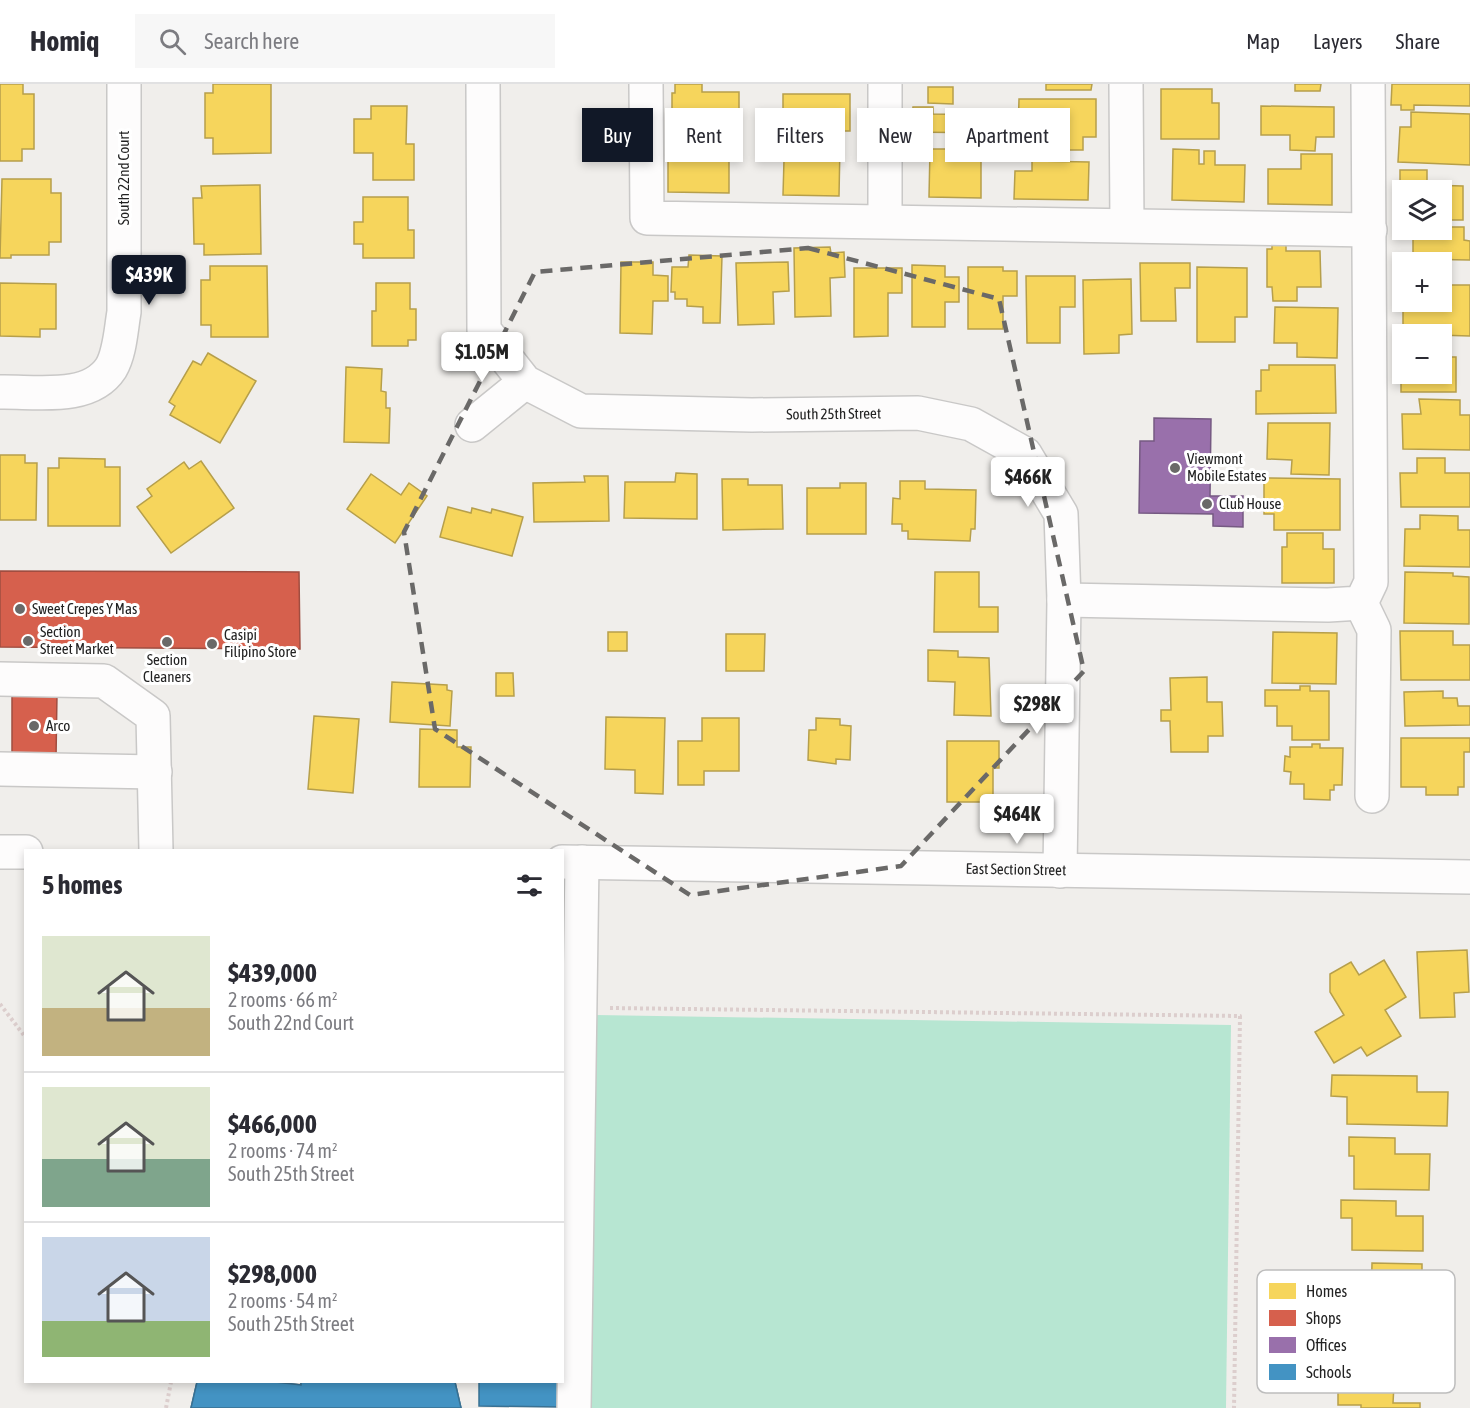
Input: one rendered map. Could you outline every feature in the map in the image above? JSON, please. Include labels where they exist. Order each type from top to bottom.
[{"type":"street","name":"South 22nd Court","points":[[0,392],[75,391],[96,381],[111,368],[120,339],[124,312],[124,84]]},
{"type":"street","name":"South 25th Street","points":[[483,84],[484,330],[525,382],[581,411],[752,415],[918,412],[971,424],[1025,454],[1061,513],[1064,600],[1060,871]]},
{"type":"street","points":[[646,84],[647,218],[1370,231]]},
{"type":"street","points":[[885,84],[885,221]]},
{"type":"street","points":[[1126,84],[1127,225]]},
{"type":"street","points":[[1361,603],[1371,582],[1368,84]]},
{"type":"street","points":[[472,425],[525,382]]},
{"type":"street","points":[[1064,600],[1328,605],[1361,603]]},
{"type":"street","points":[[1361,603],[1374,630],[1372,796]]},
{"type":"street","points":[[0,679],[104,681],[153,716],[156,849]]},
{"type":"street","points":[[0,769],[155,772]]},
{"type":"street","points":[[0,852],[24,852]]},
{"type":"street","points":[[572,862],[579,958],[574,1408]]},
{"type":"street","name":"East Section Street","points":[[572,862],[1470,877]]},
{"type":"path","points":[[0,1004],[24,1035]]},
{"type":"path","points":[[579,1007],[1240,1016],[1234,1408]]},
{"type":"path","points":[[166,1408],[171,1383]]},
{"type":"highlighted area","points":[[808,248],[999,299],[1084,671],[901,866],[690,895],[435,729],[404,532],[535,272]]},
{"type":"green space","points":[[596,1015],[1231,1025],[1226,1408],[591,1408]]},
{"type":"building: Homes","points":[[0,84],[23,84],[23,94],[34,94],[34,149],[22,149],[22,161],[0,161]]},
{"type":"building: Homes","points":[[213,84],[271,84],[271,153],[213,154],[213,138],[205,138],[205,93],[213,93]]},
{"type":"building: Homes","points":[[675,84],[702,84],[702,92],[739,92],[739,108],[672,108],[672,93],[675,93]]},
{"type":"building: Homes","points":[[1046,84],[1092,84],[1091,90],[1046,90]]},
{"type":"building: Homes","points":[[1295,84],[1321,84],[1320,91],[1295,91]]},
{"type":"building: Homes","points":[[1392,84],[1470,84],[1470,106],[1414,105],[1414,110],[1401,110],[1401,105],[1391,105]]},
{"type":"building: Homes","points":[[928,87],[953,87],[953,104],[928,103]]},
{"type":"building: Homes","points":[[1161,89],[1212,89],[1212,103],[1219,103],[1219,139],[1161,139]]},
{"type":"building: Homes","points":[[783,94],[850,94],[850,131],[845,131],[845,108],[783,108]]},
{"type":"building: Homes","points":[[1019,99],[1096,99],[1096,137],[1083,137],[1083,150],[1070,150],[1070,108],[1019,108]]},
{"type":"building: Homes","points":[[371,106],[407,106],[406,144],[414,144],[414,180],[373,180],[373,153],[354,153],[354,119],[371,119]]},
{"type":"building: Homes","points":[[1261,106],[1334,107],[1334,137],[1316,137],[1315,151],[1290,150],[1290,135],[1261,135]]},
{"type":"building: Homes","points":[[1411,112],[1470,114],[1470,165],[1398,162],[1400,127],[1411,127]]},
{"type":"building: Homes","points":[[933,114],[945,114],[945,132],[933,132]]},
{"type":"building: Homes","points":[[933,149],[945,149],[945,162],[981,162],[981,198],[929,197],[930,162],[933,162]]},
{"type":"building: Homes","points":[[1173,149],[1199,150],[1199,164],[1204,164],[1204,151],[1215,151],[1215,165],[1245,165],[1244,202],[1172,200]]},
{"type":"building: Homes","points":[[1301,154],[1332,154],[1332,205],[1268,204],[1268,169],[1301,169]]},
{"type":"building: Homes","points":[[668,162],[729,162],[729,193],[668,192]]},
{"type":"building: Homes","points":[[784,162],[840,162],[839,196],[783,195]]},
{"type":"building: Homes","points":[[1032,162],[1089,162],[1088,200],[1014,199],[1015,171],[1032,171]]},
{"type":"building: Homes","points":[[1400,170],[1427,170],[1427,180],[1400,180]]},
{"type":"building: Homes","points":[[2,179],[51,179],[51,193],[61,193],[61,242],[49,242],[49,255],[11,255],[11,258],[0,258]]},
{"type":"building: Homes","points":[[260,185],[261,254],[204,255],[204,244],[194,244],[193,198],[202,198],[201,186]]},
{"type":"building: Homes","points":[[1452,186],[1463,186],[1463,220],[1452,220]]},
{"type":"building: Homes","points":[[363,197],[408,197],[408,230],[414,230],[414,258],[363,258],[363,244],[354,244],[354,222],[363,222]]},
{"type":"building: Homes","points":[[1452,227],[1464,227],[1464,240],[1470,241],[1470,260],[1452,260],[1452,252],[1413,252],[1413,240],[1452,240]]},
{"type":"building: Homes","points":[[1286,242],[1286,251],[1320,251],[1321,287],[1297,287],[1297,301],[1273,301],[1272,287],[1267,287],[1267,249],[1272,249],[1272,243]]},
{"type":"building: Homes","points":[[830,247],[831,253],[844,252],[845,277],[830,278],[831,316],[795,317],[794,248]]},
{"type":"building: Homes","points":[[689,255],[722,256],[720,323],[703,323],[703,307],[687,306],[687,299],[675,299],[675,292],[671,292],[672,267],[688,267]]},
{"type":"building: Homes","points":[[621,262],[653,262],[653,275],[668,276],[668,301],[653,301],[652,334],[620,333]]},
{"type":"building: Homes","points":[[788,262],[789,291],[773,292],[774,324],[738,325],[736,263]]},
{"type":"building: Homes","points":[[1140,263],[1190,263],[1190,288],[1175,288],[1176,321],[1141,321]]},
{"type":"building: Homes","points":[[912,265],[945,266],[945,277],[959,277],[959,302],[945,302],[945,327],[912,327]]},
{"type":"building: Homes","points":[[210,266],[267,266],[268,337],[211,337],[211,325],[201,325],[201,280],[210,280]]},
{"type":"building: Homes","points":[[968,267],[1003,267],[1003,271],[1017,271],[1017,296],[1003,296],[1003,329],[968,329]]},
{"type":"building: Homes","points":[[1197,267],[1247,268],[1247,317],[1235,317],[1235,342],[1197,342]]},
{"type":"building: Homes","points":[[854,268],[902,268],[902,293],[888,293],[888,336],[854,337]]},
{"type":"building: Homes","points":[[1026,276],[1075,276],[1075,307],[1060,307],[1060,343],[1027,343]]},
{"type":"building: Homes","points":[[1131,279],[1132,334],[1119,335],[1119,353],[1084,354],[1083,280]]},
{"type":"building: Homes","points":[[0,283],[56,284],[56,329],[40,329],[40,337],[0,336]]},
{"type":"building: Homes","points":[[376,283],[410,283],[410,309],[416,309],[416,340],[408,340],[408,346],[372,346],[372,311],[376,311]]},
{"type":"building: Homes","points":[[1452,285],[1470,285],[1470,336],[1452,335],[1452,324],[1403,324],[1403,312],[1452,312]]},
{"type":"building: Homes","points":[[1275,307],[1338,308],[1337,358],[1297,357],[1297,343],[1274,343]]},
{"type":"building: Homes","points":[[208,353],[256,381],[220,443],[170,415],[175,406],[169,402],[193,361],[201,365]]},
{"type":"building: Homes","points":[[1452,357],[1456,357],[1456,392],[1401,392],[1401,384],[1452,384]]},
{"type":"building: Homes","points":[[1269,365],[1335,365],[1336,413],[1256,414],[1256,391],[1261,391],[1261,370],[1269,370]]},
{"type":"building: Homes","points":[[346,367],[382,369],[381,391],[386,392],[386,408],[390,408],[389,443],[344,442]]},
{"type":"building: Homes","points":[[1419,399],[1460,400],[1460,415],[1470,415],[1470,450],[1403,449],[1402,414],[1421,414]]},
{"type":"building: Homes","points":[[1268,423],[1330,423],[1329,475],[1291,474],[1292,460],[1267,459]]},
{"type":"building: Homes","points":[[0,455],[25,455],[25,463],[37,463],[36,520],[0,520]]},
{"type":"building: Homes","points":[[59,458],[105,459],[105,467],[120,467],[120,526],[48,526],[48,468],[59,468]]},
{"type":"building: Homes","points":[[1417,458],[1445,458],[1445,473],[1470,473],[1470,507],[1401,507],[1400,473],[1417,473]]},
{"type":"building: Homes","points":[[201,461],[234,508],[171,553],[137,507],[152,496],[147,489],[184,462],[189,469]]},
{"type":"building: Homes","points":[[676,473],[697,474],[697,519],[624,518],[625,482],[675,482]]},
{"type":"building: Homes","points":[[371,474],[401,495],[409,483],[427,496],[395,543],[347,509]]},
{"type":"building: Homes","points":[[584,476],[608,476],[609,521],[534,522],[533,483],[585,482]]},
{"type":"building: Homes","points":[[1264,478],[1340,479],[1340,530],[1274,530],[1274,514],[1264,514]]},
{"type":"building: Homes","points":[[722,479],[748,479],[748,485],[782,485],[783,529],[723,530]]},
{"type":"building: Homes","points":[[900,481],[925,481],[925,489],[976,490],[975,529],[971,529],[970,541],[908,539],[908,531],[902,531],[902,524],[892,524],[893,498],[900,499]]},
{"type":"building: Homes","points":[[840,483],[866,483],[866,534],[807,534],[807,488],[840,488]]},
{"type":"building: Homes","points":[[448,507],[471,513],[472,508],[491,513],[492,509],[523,517],[512,556],[440,537]]},
{"type":"building: Homes","points":[[1420,515],[1458,516],[1458,530],[1470,530],[1470,567],[1404,566],[1405,529],[1420,529]]},
{"type":"building: Homes","points":[[1287,533],[1323,533],[1323,549],[1334,549],[1334,583],[1282,583],[1282,547],[1287,547]]},
{"type":"building: Homes","points":[[935,572],[979,572],[979,607],[998,607],[998,632],[934,632]]},
{"type":"building: Homes","points":[[1405,572],[1453,573],[1453,576],[1469,577],[1469,624],[1404,623]]},
{"type":"building: Homes","points":[[1400,631],[1453,631],[1453,645],[1470,645],[1470,680],[1401,680]]},
{"type":"building: Homes","points":[[608,632],[627,632],[627,651],[608,651]]},
{"type":"building: Homes","points":[[1273,632],[1337,633],[1336,684],[1272,683]]},
{"type":"building: Homes","points":[[726,634],[765,634],[764,671],[726,671]]},
{"type":"building: Homes","points":[[928,650],[958,651],[958,657],[989,658],[991,716],[954,715],[955,682],[928,681]]},
{"type":"building: Homes","points":[[496,673],[513,673],[514,696],[496,696]]},
{"type":"building: Homes","points":[[1207,677],[1207,702],[1222,702],[1223,736],[1208,736],[1208,752],[1171,752],[1170,721],[1161,721],[1161,710],[1171,710],[1170,678]]},
{"type":"building: Homes","points":[[392,682],[447,685],[447,690],[452,691],[450,726],[390,722]]},
{"type":"building: Homes","points":[[1300,686],[1310,686],[1310,691],[1329,691],[1329,740],[1292,740],[1292,726],[1277,726],[1277,706],[1265,706],[1265,690],[1300,690]]},
{"type":"building: Homes","points":[[1443,691],[1443,698],[1457,698],[1458,706],[1470,706],[1470,725],[1405,726],[1404,692]]},
{"type":"building: Homes","points":[[314,716],[359,719],[353,793],[308,789]]},
{"type":"building: Homes","points":[[606,717],[665,718],[663,794],[635,793],[635,770],[605,769]]},
{"type":"building: Homes","points":[[702,718],[739,718],[739,771],[704,771],[704,785],[678,785],[678,741],[702,741]]},
{"type":"building: Homes","points":[[816,718],[840,719],[840,725],[851,726],[850,760],[836,759],[836,764],[808,760],[809,730],[816,730]]},
{"type":"building: Homes","points":[[420,729],[457,730],[457,747],[471,747],[470,787],[419,787]]},
{"type":"building: Homes","points":[[1401,738],[1470,738],[1470,752],[1464,752],[1464,787],[1458,787],[1458,795],[1426,795],[1426,787],[1401,787]]},
{"type":"building: Homes","points":[[947,741],[999,741],[999,768],[993,768],[993,802],[947,802]]},
{"type":"building: Homes","points":[[1312,744],[1320,744],[1320,748],[1343,748],[1342,785],[1334,785],[1334,790],[1330,790],[1330,800],[1304,799],[1304,784],[1290,784],[1291,772],[1284,771],[1285,756],[1290,757],[1290,747],[1312,747]]},
{"type":"building: Homes","points":[[1467,950],[1469,992],[1454,993],[1455,1017],[1420,1018],[1417,952]]},
{"type":"building: Homes","points":[[1384,960],[1406,997],[1385,1010],[1401,1036],[1367,1056],[1361,1047],[1334,1063],[1315,1032],[1344,1015],[1330,992],[1330,974],[1351,962],[1359,975]]},
{"type":"building: Homes","points":[[1332,1075],[1417,1076],[1417,1092],[1448,1092],[1447,1126],[1347,1124],[1347,1097],[1331,1096]]},
{"type":"building: Homes","points":[[1349,1137],[1395,1138],[1395,1154],[1430,1154],[1429,1190],[1354,1189],[1354,1156],[1349,1156]]},
{"type":"building: Homes","points":[[1341,1200],[1396,1201],[1396,1216],[1423,1216],[1423,1251],[1352,1250],[1352,1218],[1341,1218]]},
{"type":"building: Homes","points":[[1372,1263],[1422,1264],[1422,1270],[1372,1270]]},
{"type":"building: Homes","points":[[1338,1393],[1394,1393],[1393,1403],[1420,1403],[1420,1408],[1361,1408],[1361,1405],[1338,1405]]},
{"type":"building: Shops","points":[[0,571],[299,572],[300,649],[0,647]]},
{"type":"building: Shops","name":"Arco","points":[[12,693],[57,694],[56,759],[12,759]]},
{"type":"building: Offices","name":"Viewmont Mobile Estates","points":[[1154,418],[1211,419],[1210,496],[1243,496],[1243,527],[1213,526],[1213,514],[1139,513],[1140,441],[1154,441]]},
{"type":"building: Schools","points":[[197,1383],[301,1385],[301,1383],[455,1383],[461,1408],[191,1408]]},
{"type":"building: Schools","points":[[197,1383],[301,1385],[301,1383],[455,1383],[461,1408],[191,1408]]},
{"type":"building: Schools","points":[[479,1383],[560,1383],[560,1407],[479,1406]]},
{"type":"place","name":"Viewmont Mobile Estates","points":[[1175,468]]},
{"type":"place","name":"Club House","points":[[1207,504]]},
{"type":"place","name":"Sweet Crepes Y Mas","points":[[20,609]]},
{"type":"place","name":"Section Street Market","points":[[28,641]]},
{"type":"place","name":"Section Cleaners","points":[[167,642]]},
{"type":"place","name":"Casipi Filipino Store","points":[[212,644]]},
{"type":"place","name":"Arco","points":[[34,726]]}]
